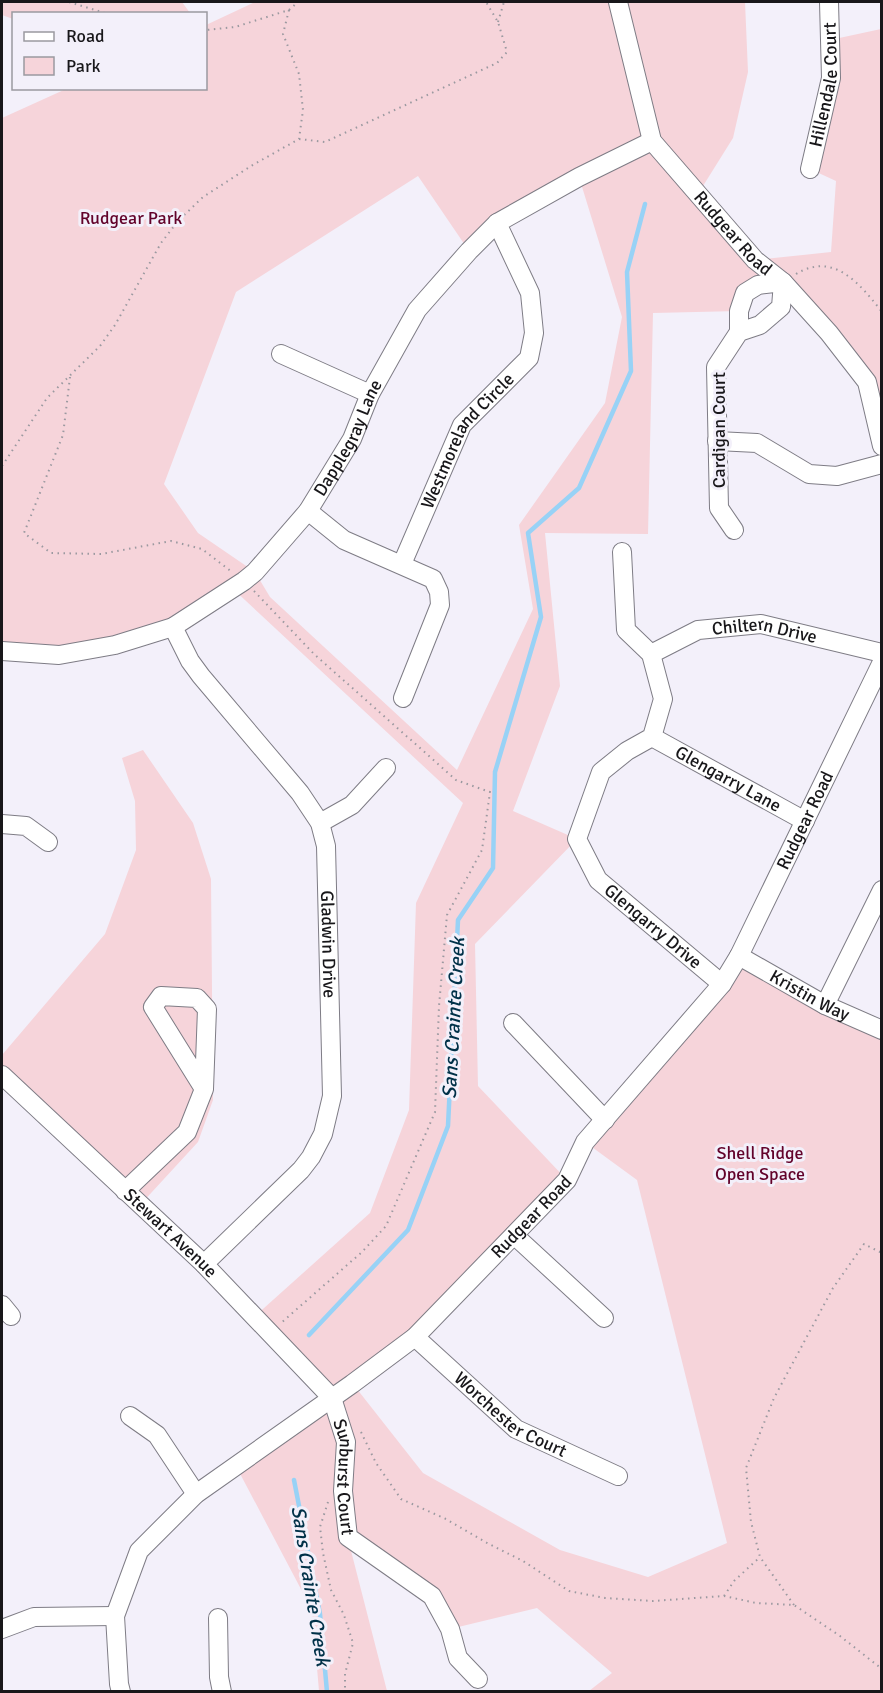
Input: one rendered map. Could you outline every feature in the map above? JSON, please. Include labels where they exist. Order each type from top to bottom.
[{"type":"street","name":"Rudgear Road","points":[[618,2],[652,141],[756,260],[783,282],[829,333],[867,382],[882,446]]},
{"type":"street","name":"Hillendale Court","points":[[810,169],[831,78],[829,2]]},
{"type":"street","name":"Dapplegray Lane","points":[[2,651],[59,655],[116,645],[172,627],[255,572],[308,511],[352,439],[370,394],[417,310],[469,251],[497,223],[579,177],[652,141]]},
{"type":"street","name":"Westmoreland Circle","points":[[402,564],[462,425],[529,358],[534,333],[530,293],[497,223]]},
{"type":"street","points":[[739,332],[760,325],[781,308],[783,282]]},
{"type":"street","name":"Cardigan Court","points":[[735,530],[719,508],[716,367],[739,332],[739,311],[745,294],[758,285],[783,282]]},
{"type":"street","points":[[281,354],[370,394]]},
{"type":"street","points":[[717,441],[757,443],[809,474],[837,476],[882,464]]},
{"type":"street","points":[[308,511],[345,540],[433,579],[439,592],[440,605],[403,698]]},
{"type":"street","points":[[622,552],[626,630],[651,654],[663,699],[652,737]]},
{"type":"street","name":"Chiltern Drive","points":[[651,654],[698,630],[761,624],[882,653]]},
{"type":"street","name":"Gladwin Drive","points":[[172,627],[190,661],[201,676],[300,793],[320,823],[326,846],[332,1096],[328,1115],[319,1145],[301,1170],[204,1264]]},
{"type":"street","name":"Rudgear Road","points":[[118,1691],[115,1616],[139,1551],[196,1494],[415,1336],[567,1180],[585,1142],[722,984],[739,956],[882,662]]},
{"type":"street","name":"Glengarry Lane","points":[[652,737],[805,821]]},
{"type":"street","name":"Glengarry Drive","points":[[652,737],[627,751],[601,772],[577,839],[598,880],[722,984]]},
{"type":"street","points":[[320,823],[352,805],[386,768]]},
{"type":"street","points":[[2,824],[26,826],[48,842]]},
{"type":"street","points":[[825,1005],[882,890]]},
{"type":"street","name":"Kristin Way","points":[[739,956],[825,1005],[882,1030]]},
{"type":"street","points":[[125,1191],[187,1132],[204,1089],[207,1009],[197,998],[161,996],[153,1007],[204,1089]]},
{"type":"street","points":[[513,1023],[604,1120]]},
{"type":"street","name":"Stewart Avenue","points":[[4,1084],[204,1264],[332,1398]]},
{"type":"street","points":[[514,1235],[604,1318]]},
{"type":"street","name":"Worchester Court","points":[[415,1336],[516,1429],[618,1476]]},
{"type":"street","name":"Sunburst Court","points":[[332,1398],[346,1442],[343,1491],[348,1538],[432,1596],[450,1629],[458,1658],[478,1679]]},
{"type":"street","points":[[130,1416],[157,1435],[196,1494]]},
{"type":"street","points":[[2,1629],[34,1617],[115,1616]]},
{"type":"street","points":[[218,1618],[219,1677],[222,1692]]},
{"type":"path","points":[[69,2],[102,12]]},
{"type":"path","points":[[207,30],[235,27],[289,10],[298,2]]},
{"type":"path","points":[[2,466],[47,398],[100,346],[115,325],[161,243],[178,221],[203,197],[299,139],[325,142],[497,63],[507,52],[498,22],[486,2]]},
{"type":"path","points":[[498,22],[504,2]]},
{"type":"path","points":[[289,10],[283,34],[299,74],[303,110],[299,139]]},
{"type":"path","points":[[783,282],[804,269],[820,265],[840,270],[865,291],[882,312]]},
{"type":"path","points":[[882,1253],[864,1244],[833,1288],[770,1408],[746,1468],[751,1522],[760,1557],[794,1605],[840,1636],[882,1669]]},
{"type":"path","points":[[361,1432],[376,1462],[401,1499],[523,1561],[569,1591],[605,1598],[653,1601],[724,1596],[756,1603],[794,1605]]},
{"type":"path","points":[[343,1491],[326,1503],[320,1527],[332,1590],[344,1615],[353,1643],[345,1674],[345,1692]]},
{"type":"path","points":[[724,1596],[734,1581],[760,1557]]},
{"type":"green space","points":[[2,2],[182,2],[189,12],[12,12],[12,19],[2,15]]},
{"type":"green space","points":[[255,2],[745,2],[748,72],[733,138],[698,194],[756,260],[831,252],[836,181],[810,169],[830,40],[881,29],[881,446],[867,382],[783,282],[758,285],[739,311],[653,313],[648,534],[545,533],[560,686],[513,811],[577,839],[475,944],[478,1086],[567,1180],[353,1384],[423,1473],[560,1550],[648,1577],[727,1543],[637,1180],[585,1142],[739,956],[881,1030],[881,1691],[589,1691],[612,1673],[537,1608],[450,1629],[432,1596],[348,1539],[387,1691],[319,1691],[312,1610],[236,1466],[332,1398],[254,1317],[370,1213],[409,1110],[416,903],[463,803],[232,588],[173,627],[59,655],[2,643],[2,118],[64,90],[207,90],[207,25]],"holes":[[[418,176],[469,251],[579,177],[622,317],[605,403],[519,525],[533,609],[457,770],[270,597],[255,572],[198,533],[164,484],[236,292]]]},
{"type":"green space","points":[[143,750],[193,823],[211,879],[213,1100],[198,1142],[140,1205],[2,1075],[2,1055],[105,934],[136,850],[135,801],[122,758]]},
{"type":"waterway","name":"Sans Crainte Creek","points":[[309,1335],[408,1230],[448,1126],[458,920],[493,868],[495,772],[541,617],[528,533],[579,488],[631,371],[627,272],[645,204]]},
{"type":"waterway","name":"Sans Crainte Creek","points":[[294,1480],[320,1614],[327,1692]]},
{"type":"park label","name":"Rudgear Park","points":[[131,218]]},
{"type":"park label","name":"Shell Ridge Open Space","points":[[760,1163]]}]
